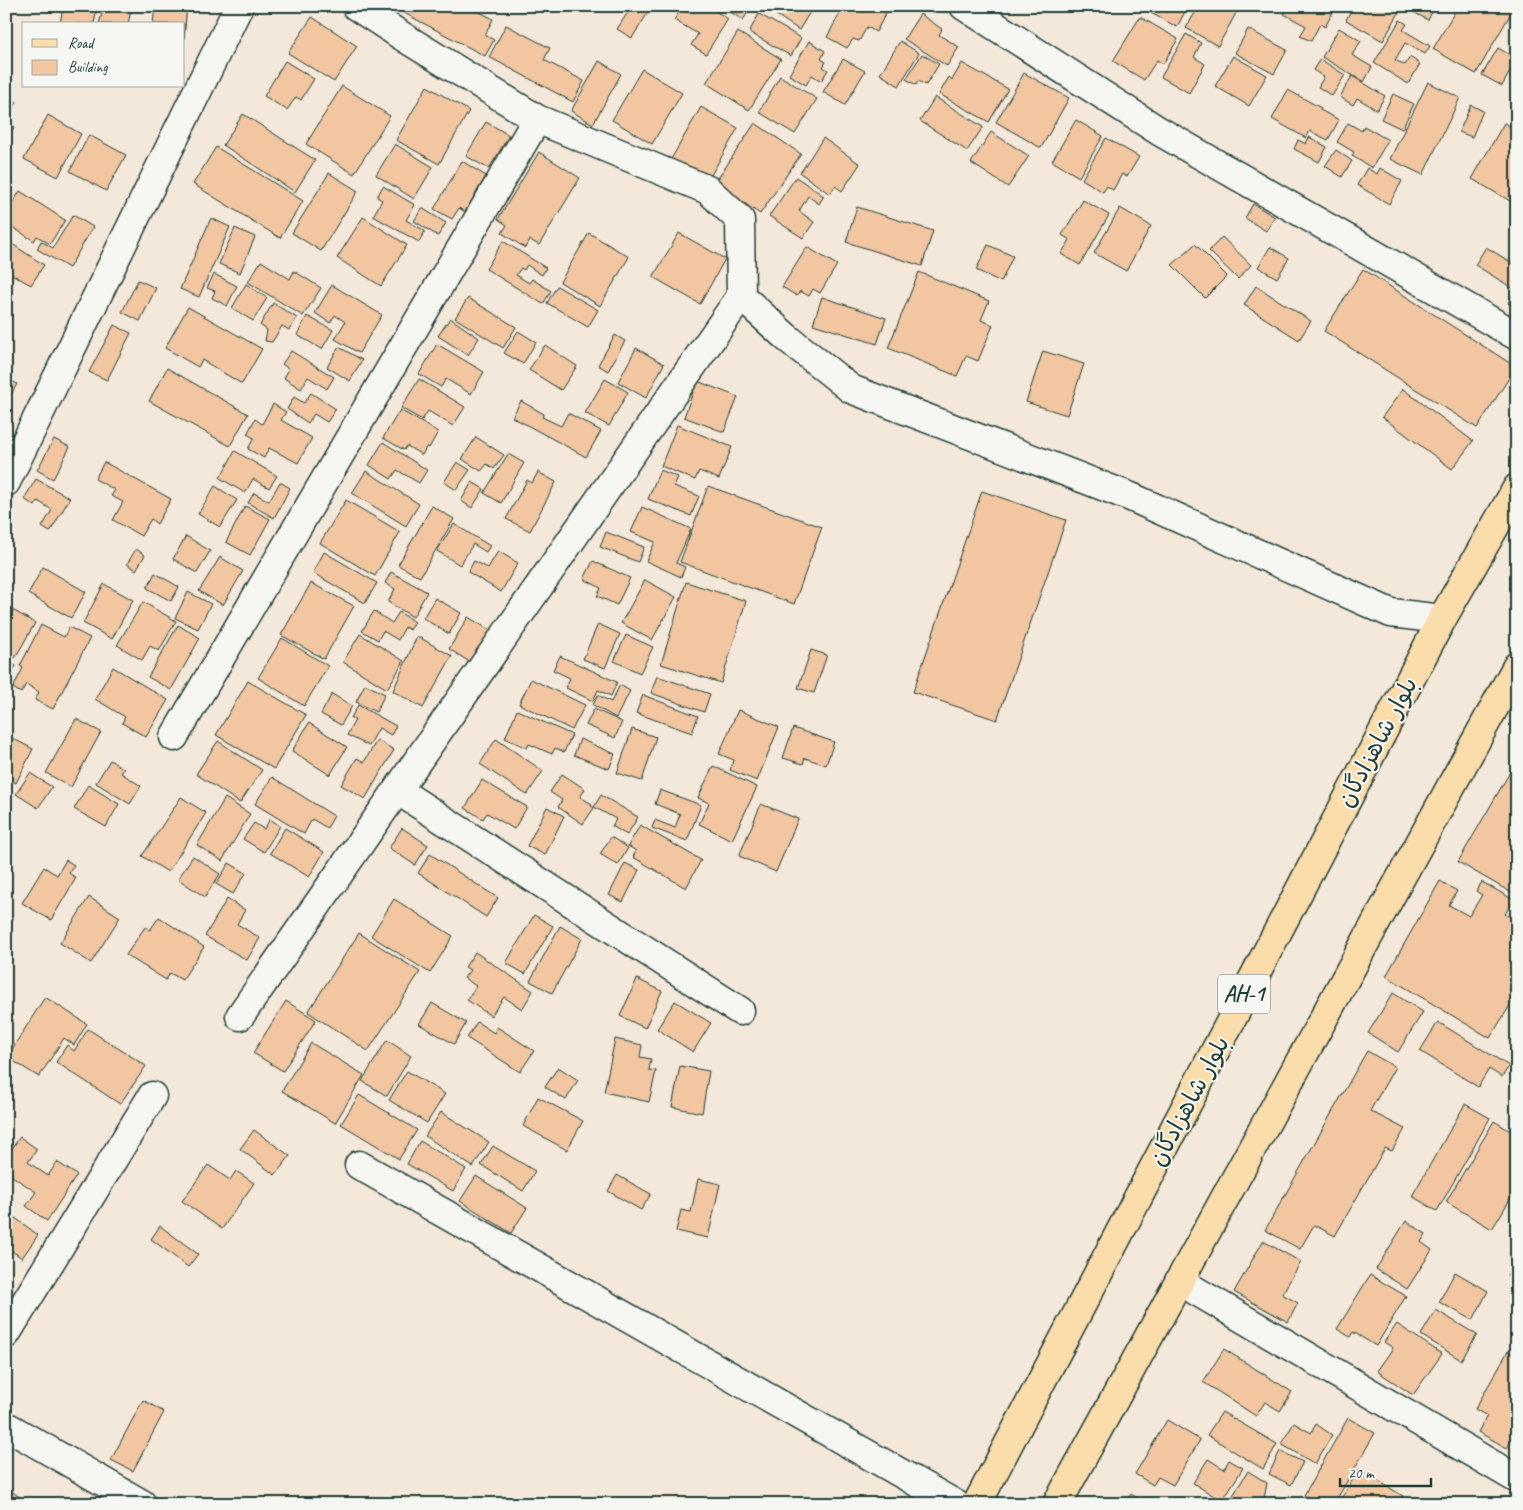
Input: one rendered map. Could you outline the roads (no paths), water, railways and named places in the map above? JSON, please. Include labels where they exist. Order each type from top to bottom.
[{"type":"main road","name":"بلوار شاهزادگان","points":[[977,1504],[1442,619],[1517,488]]},
{"type":"main road","points":[[1057,1504],[1179,1281],[1509,698],[1517,666]]},
{"type":"street","points":[[6,482],[239,6]]},
{"type":"street","points":[[240,1016],[741,296],[740,220],[708,190],[537,119],[356,6]]},
{"type":"street","points":[[964,6],[1159,131],[1517,336]]},
{"type":"street","points":[[174,737],[537,119]]},
{"type":"street","points":[[741,296],[786,337],[851,389],[1131,497],[1391,613],[1442,619]]},
{"type":"street","points":[[397,790],[740,1011]]},
{"type":"street","points":[[6,1334],[152,1096]]},
{"type":"street","points":[[359,1165],[955,1504]]},
{"type":"street","points":[[1179,1281],[1517,1479]]},
{"type":"street","points":[[6,1426],[142,1504]]}]
